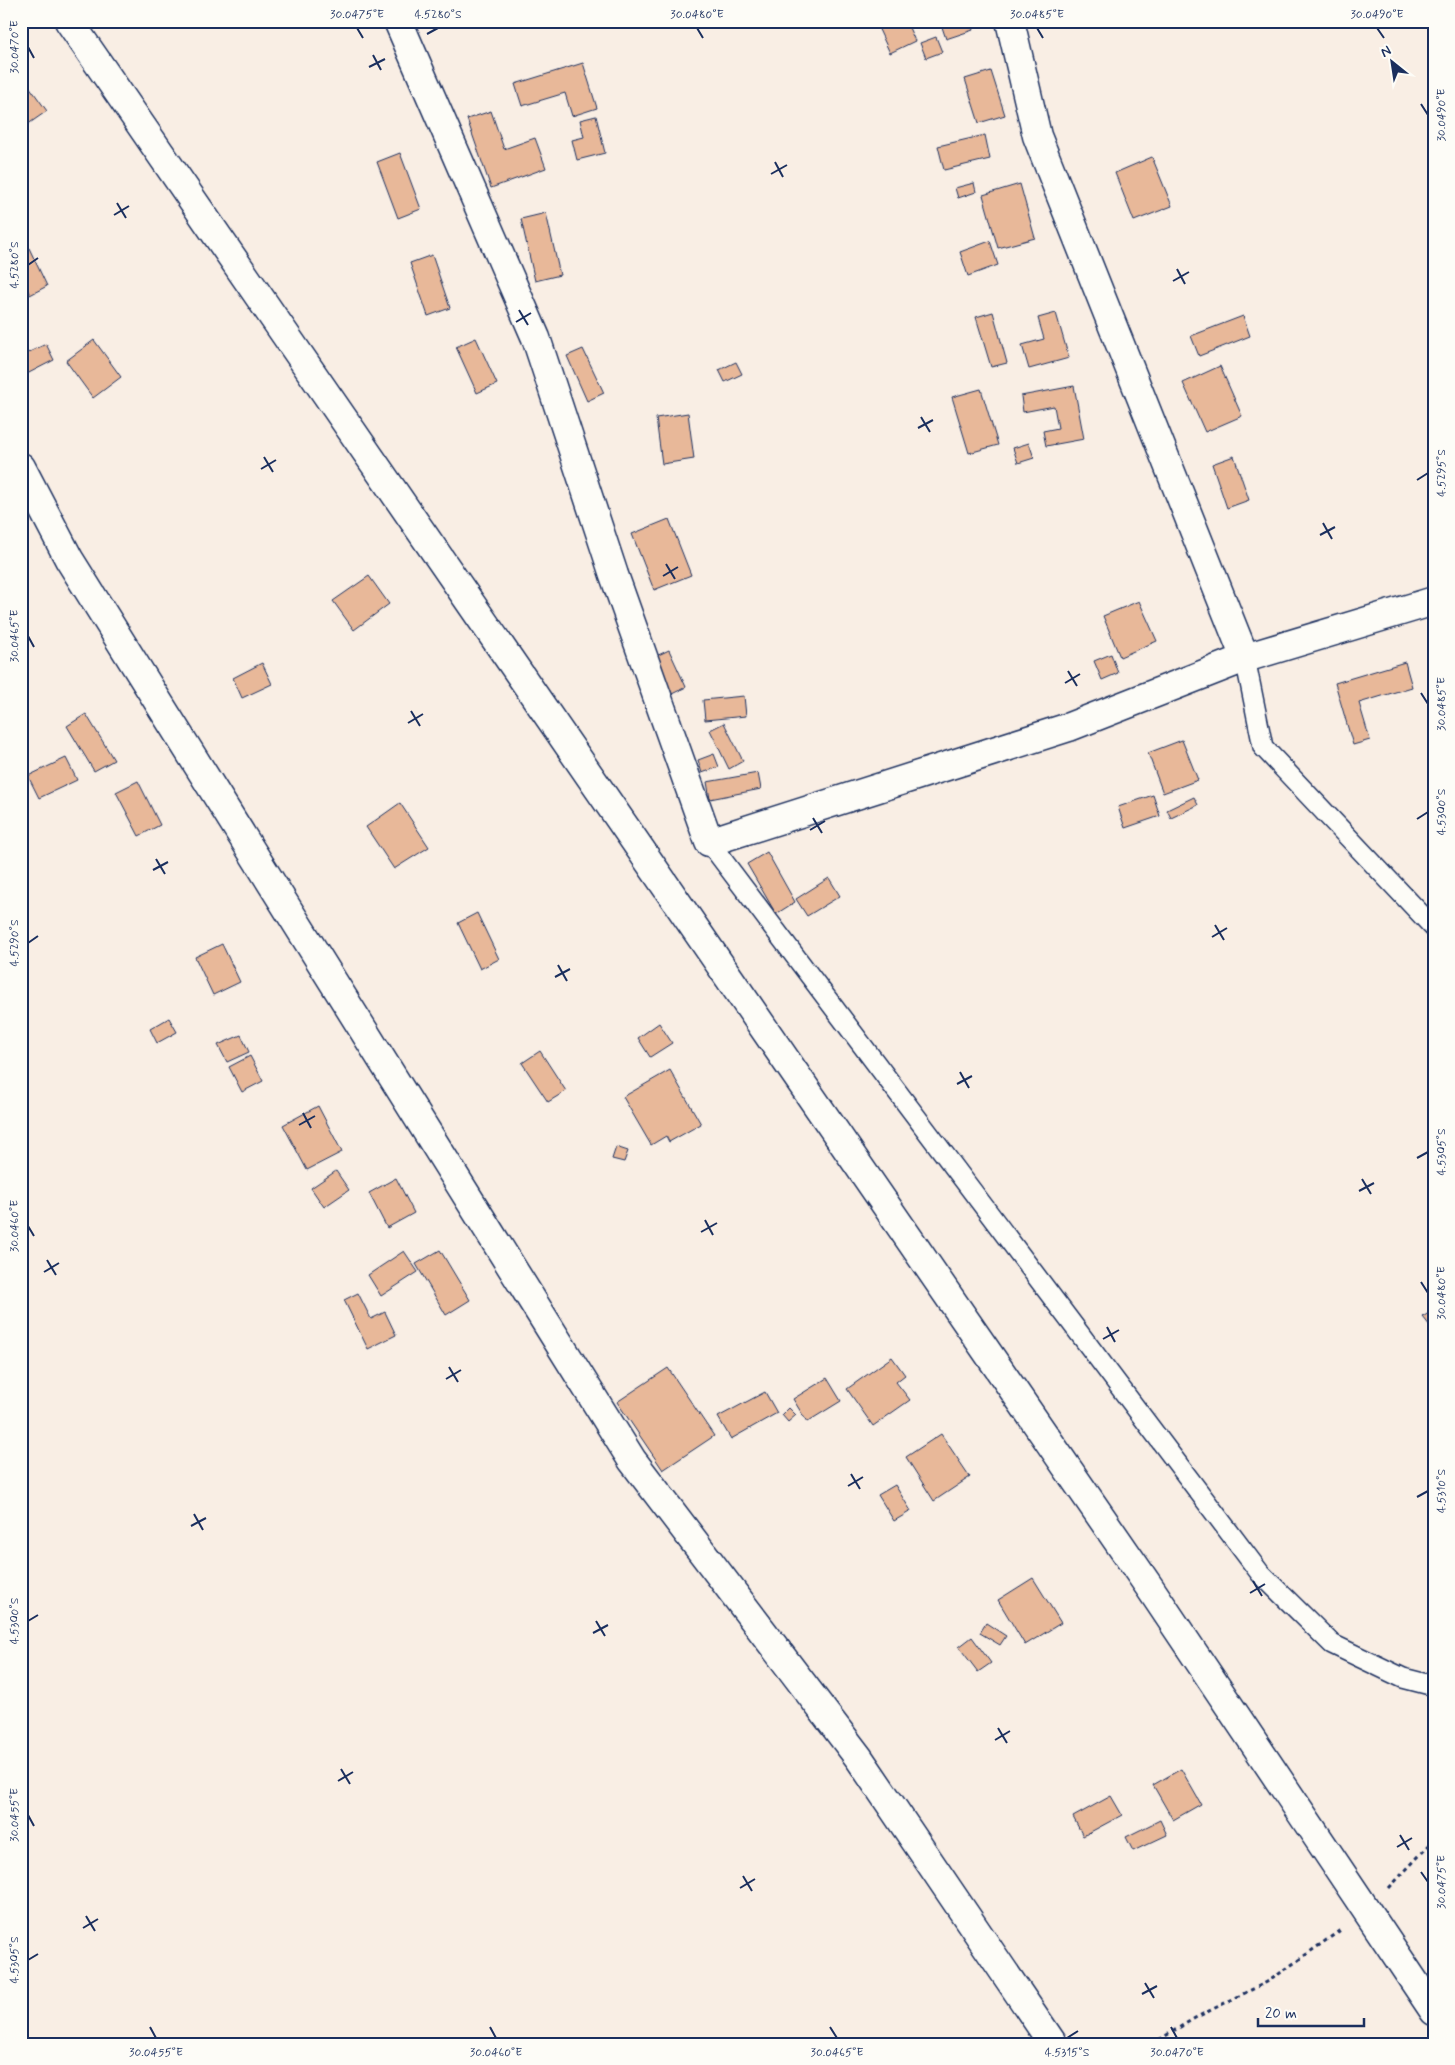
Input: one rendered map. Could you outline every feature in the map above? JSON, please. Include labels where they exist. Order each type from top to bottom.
[{"type":"street","points":[[69,21],[1139,1572],[1434,2011]]},
{"type":"street","points":[[398,21],[536,338],[614,575],[709,842],[1069,727],[1245,658],[1434,600]]},
{"type":"street","points":[[1010,21],[1037,136],[1245,658]]},
{"type":"street","points":[[21,467],[69,559],[632,1460],[859,1758],[1053,2044]]},
{"type":"lane","points":[[1245,658],[1263,747],[1434,928]]},
{"type":"lane","points":[[709,842],[1260,1573],[1332,1644],[1403,1678],[1434,1686]]},
{"type":"path","points":[[1152,2044],[1195,2018],[1269,1981],[1368,1911],[1434,1840]]},
{"type":"building","points":[[875,21],[906,21],[915,41],[890,53]]},
{"type":"building","points":[[940,21],[970,21],[973,30],[946,39]]},
{"type":"building","points":[[936,37],[942,52],[926,58],[920,43]]},
{"type":"building","points":[[583,63],[597,108],[572,116],[565,93],[522,106],[515,84]]},
{"type":"building","points":[[991,71],[1005,115],[979,123],[965,79]]},
{"type":"building","points":[[21,75],[47,111],[21,129]]},
{"type":"building","points":[[491,111],[504,149],[535,138],[546,168],[491,188],[467,119]]},
{"type":"building","points":[[596,116],[605,153],[577,160],[572,140],[584,137],[580,120]]},
{"type":"building","points":[[985,135],[990,159],[944,170],[938,146]]},
{"type":"building","points":[[400,153],[421,209],[398,218],[377,162]]},
{"type":"building","points":[[1152,157],[1172,206],[1134,221],[1115,173]]},
{"type":"building","points":[[974,183],[976,192],[958,198],[955,188]]},
{"type":"building","points":[[1020,184],[1035,238],[998,248],[983,195]]},
{"type":"building","points":[[546,213],[560,275],[535,281],[521,219]]},
{"type":"building","points":[[990,241],[998,265],[968,276],[960,252]]},
{"type":"building","points":[[29,248],[47,286],[30,295],[21,276],[21,252]]},
{"type":"building","points":[[432,255],[450,308],[428,316],[410,263]]},
{"type":"building","points":[[993,312],[1007,363],[991,367],[976,317]]},
{"type":"building","points":[[1056,313],[1069,358],[1029,369],[1022,345],[1044,339],[1038,318]]},
{"type":"building","points":[[1243,316],[1250,336],[1199,356],[1191,336]]},
{"type":"building","points":[[476,338],[497,384],[477,393],[456,347]]},
{"type":"building","points":[[94,340],[121,377],[93,398],[66,361]]},
{"type":"building","points":[[46,344],[54,360],[21,377],[21,356]]},
{"type":"building","points":[[583,349],[604,393],[587,401],[567,356]]},
{"type":"building","points":[[736,362],[742,374],[725,382],[719,370]]},
{"type":"building","points":[[1220,366],[1242,416],[1205,432],[1183,383]]},
{"type":"building","points":[[1074,386],[1084,439],[1046,446],[1043,431],[1058,428],[1054,406],[1023,412],[1021,396]]},
{"type":"building","points":[[981,389],[998,445],[969,453],[952,397]]},
{"type":"building","points":[[688,413],[694,459],[662,464],[656,418]]},
{"type":"building","points":[[1029,443],[1034,458],[1018,463],[1013,448]]},
{"type":"building","points":[[1234,456],[1249,500],[1227,508],[1212,464]]},
{"type":"building","points":[[669,519],[691,575],[654,590],[632,534]]},
{"type":"building","points":[[369,576],[389,604],[354,630],[333,601]]},
{"type":"building","points":[[1139,601],[1157,641],[1120,657],[1103,616]]},
{"type":"building","points":[[669,650],[686,687],[666,697],[648,660]]},
{"type":"building","points":[[1111,654],[1118,673],[1102,680],[1094,661]]},
{"type":"building","points":[[1405,662],[1412,687],[1359,703],[1370,740],[1353,745],[1335,683]]},
{"type":"building","points":[[262,663],[272,684],[242,698],[233,678]]},
{"type":"building","points":[[744,696],[746,716],[705,720],[703,700]]},
{"type":"building","points":[[86,714],[114,760],[94,771],[67,726]]},
{"type":"building","points":[[724,723],[743,761],[729,769],[710,730]]},
{"type":"building","points":[[1182,740],[1198,780],[1163,793],[1148,753]]},
{"type":"building","points":[[714,754],[719,767],[702,773],[698,760]]},
{"type":"building","points":[[66,758],[77,780],[39,798],[28,776]]},
{"type":"building","points":[[758,773],[761,789],[710,799],[707,782]]},
{"type":"building","points":[[138,781],[160,825],[139,836],[116,792]]},
{"type":"building","points":[[1153,795],[1160,816],[1125,828],[1118,807]]},
{"type":"building","points":[[1194,797],[1198,805],[1171,818],[1167,810]]},
{"type":"building","points":[[400,803],[429,847],[394,869],[366,827]]},
{"type":"building","points":[[767,852],[795,902],[776,914],[747,864]]},
{"type":"building","points":[[829,878],[840,896],[807,916],[796,899]]},
{"type":"building","points":[[477,913],[499,959],[480,969],[458,923]]},
{"type":"building","points":[[222,944],[240,982],[213,995],[195,957]]},
{"type":"building","points":[[169,1018],[177,1032],[157,1043],[150,1029]]},
{"type":"building","points":[[659,1023],[672,1043],[650,1057],[638,1038]]},
{"type":"building","points":[[241,1035],[249,1052],[227,1062],[218,1045]]},
{"type":"building","points":[[540,1051],[566,1091],[548,1102],[522,1063]]},
{"type":"building","points":[[250,1056],[263,1081],[242,1092],[229,1067]]},
{"type":"building","points":[[670,1070],[701,1124],[669,1142],[666,1136],[651,1145],[623,1097]]},
{"type":"building","points":[[318,1106],[342,1152],[307,1170],[283,1125]]},
{"type":"building","points":[[616,1147],[628,1151],[624,1162],[612,1159]]},
{"type":"building","points":[[336,1171],[349,1190],[324,1207],[311,1188]]},
{"type":"building","points":[[396,1178],[414,1213],[387,1228],[369,1193]]},
{"type":"building","points":[[440,1250],[470,1300],[446,1315],[416,1264]]},
{"type":"building","points":[[404,1251],[418,1272],[381,1296],[368,1275]]},
{"type":"building","points":[[358,1293],[371,1319],[385,1312],[396,1335],[368,1349],[344,1300]]},
{"type":"building","points":[[1434,1309],[1434,1331],[1423,1317]]},
{"type":"building","points":[[892,1357],[905,1375],[896,1382],[910,1400],[873,1426],[847,1389]]},
{"type":"building","points":[[668,1368],[714,1436],[663,1470],[617,1402]]},
{"type":"building","points":[[827,1378],[841,1401],[807,1422],[793,1399]]},
{"type":"building","points":[[765,1392],[777,1413],[731,1439],[718,1417]]},
{"type":"building","points":[[789,1408],[796,1415],[788,1422],[782,1415]]},
{"type":"building","points":[[941,1434],[970,1477],[934,1501],[906,1457]]},
{"type":"building","points":[[895,1485],[911,1511],[894,1521],[878,1495]]},
{"type":"building","points":[[1033,1578],[1061,1623],[1025,1645],[998,1600]]},
{"type":"building","points":[[986,1623],[1006,1636],[1000,1645],[980,1633]]},
{"type":"building","points":[[972,1637],[991,1663],[978,1672],[959,1647]]},
{"type":"building","points":[[1181,1769],[1201,1804],[1173,1820],[1153,1785]]},
{"type":"building","points":[[1111,1796],[1122,1815],[1083,1836],[1073,1817]]},
{"type":"building","points":[[1160,1820],[1167,1835],[1133,1851],[1126,1837]]}]
